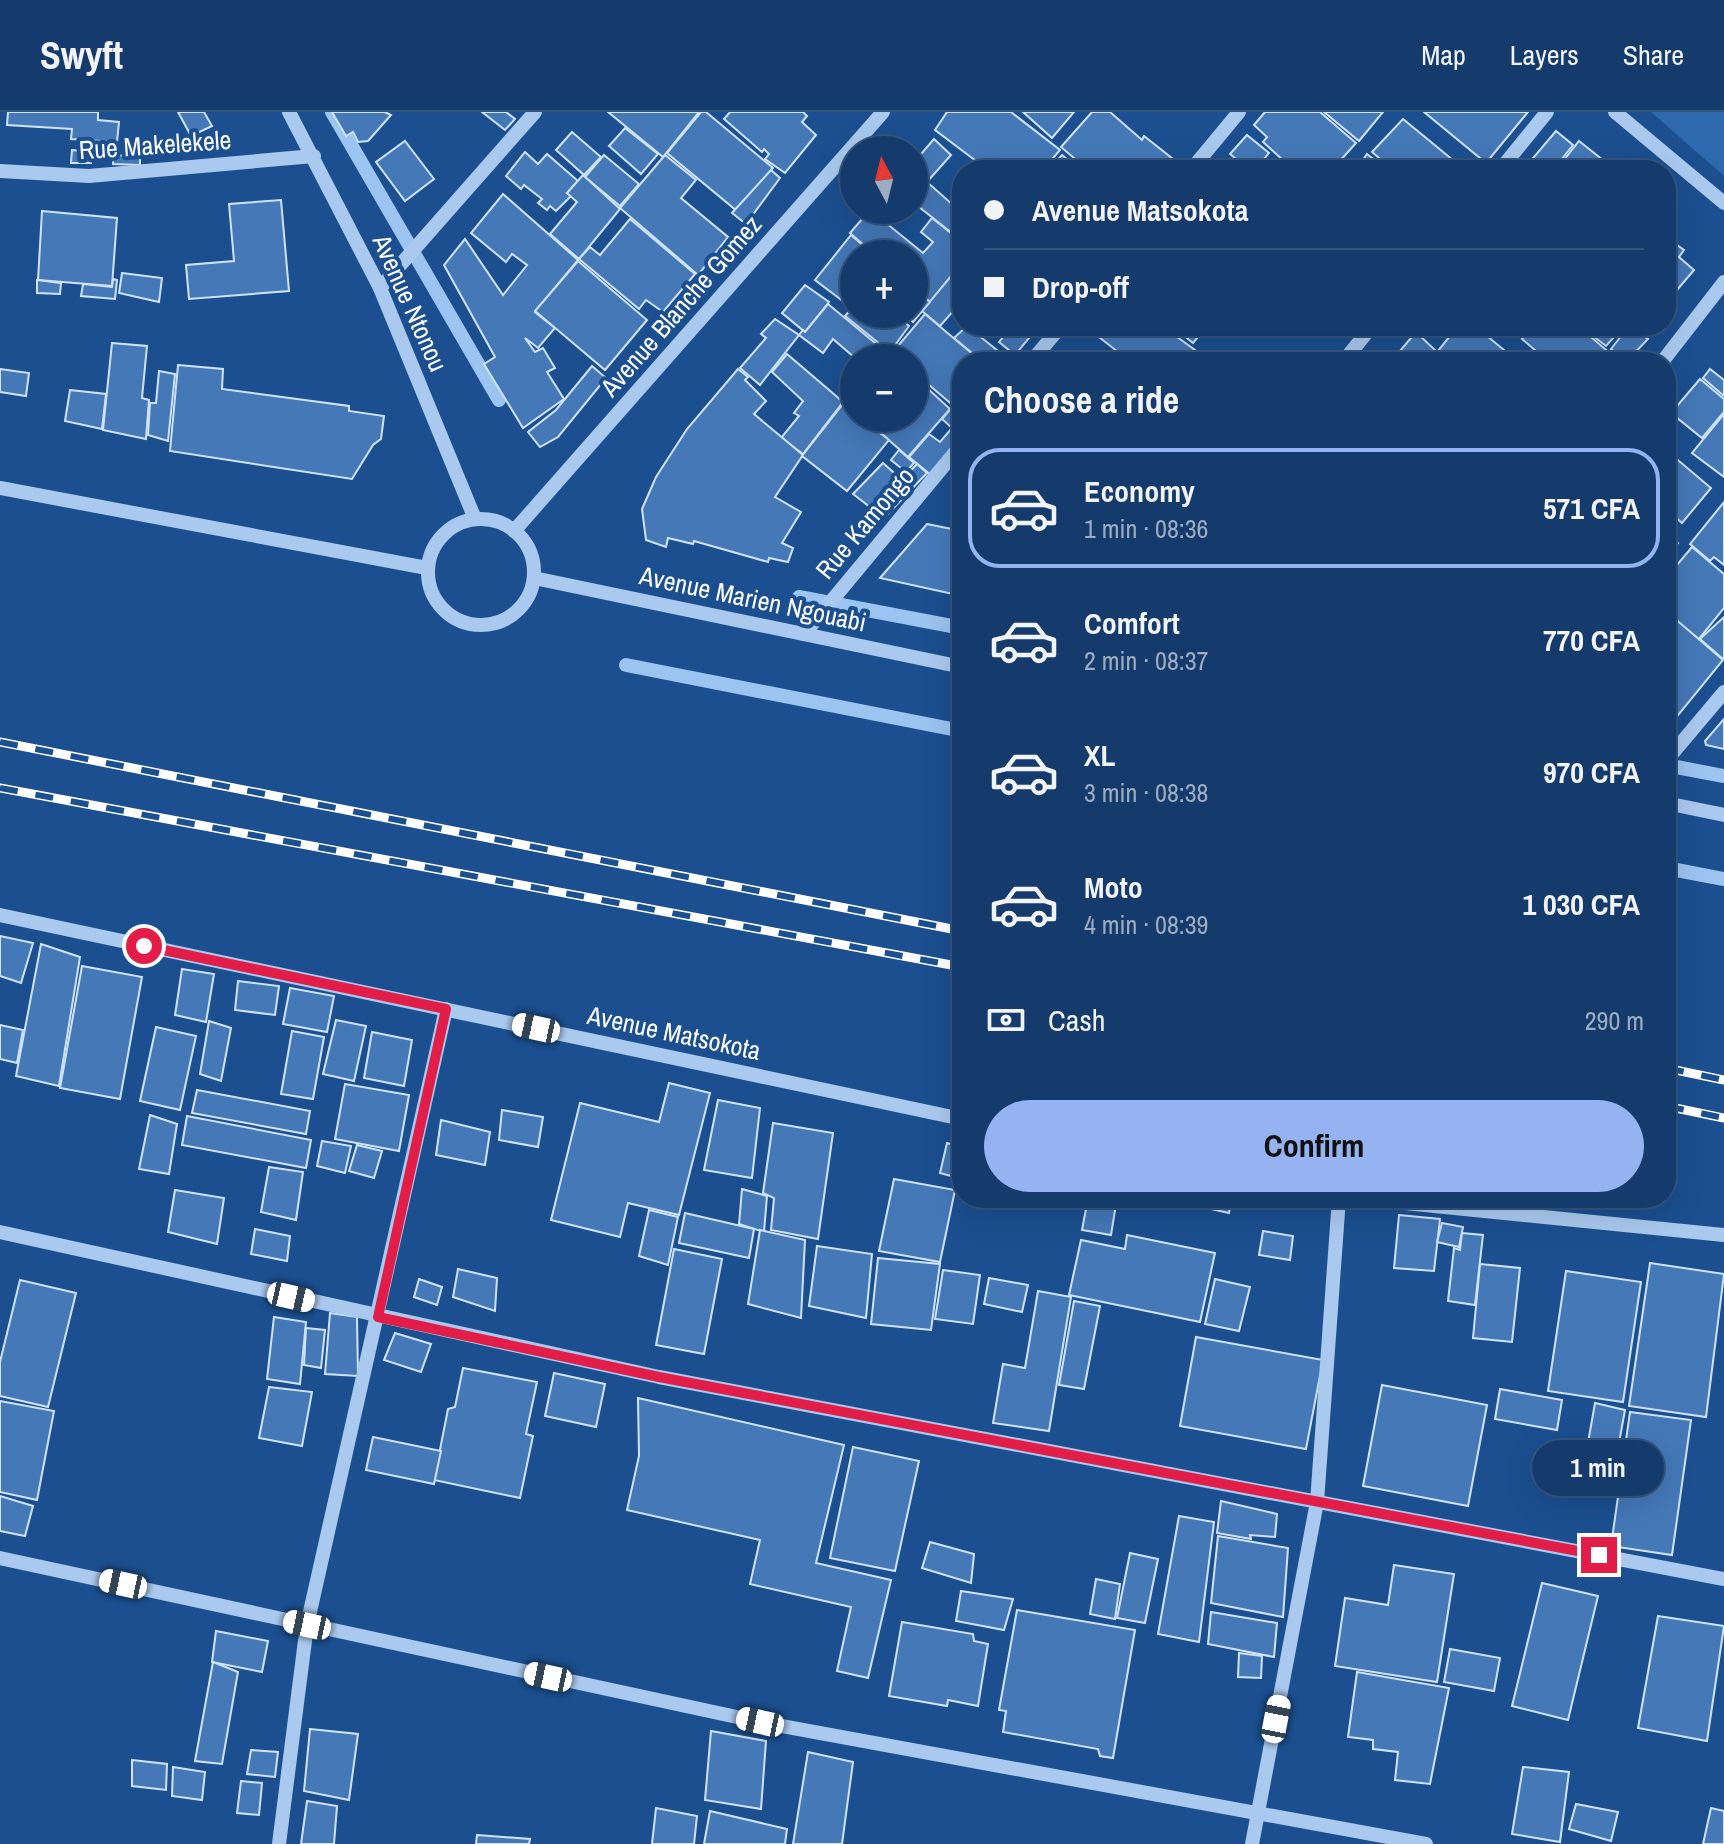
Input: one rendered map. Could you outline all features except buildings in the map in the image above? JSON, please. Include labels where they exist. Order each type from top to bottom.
[{"type":"street","name":"Avenue Ntonou","points":[[289,112],[380,288],[475,519]]},
{"type":"street","points":[[380,288],[535,112]]},
{"type":"street","name":"Avenue Blanche Gomez","points":[[514,531],[883,112]]},
{"type":"street","points":[[1199,160],[1239,112]]},
{"type":"street","points":[[1508,160],[1547,112]]},
{"type":"street","points":[[1615,112],[1672,160]]},
{"type":"street","name":"Rue Makelekele","points":[[0,171],[89,176],[314,156]]},
{"type":"street","points":[[1676,163],[1724,203]]},
{"type":"street","points":[[1670,352],[1724,282]]},
{"type":"street","points":[[1039,352],[1053,336]]},
{"type":"street","points":[[1351,352],[1364,336]]},
{"type":"street","name":"Rue Kamongo","points":[[804,634],[952,456]]},
{"type":"street","points":[[0,488],[427,568]]},
{"type":"street","points":[[475,519],[496,521],[514,531],[531,552],[534,578],[525,604],[503,621],[476,626],[450,617],[432,595],[427,568],[435,545],[452,528],[475,519]]},
{"type":"street","name":"Avenue Marien Ngouabi","points":[[534,578],[952,665]]},
{"type":"street","points":[[1676,749],[1724,692]]},
{"type":"street","points":[[1676,805],[1724,815]]},
{"type":"street","name":"Avenue Matsokota","points":[[0,915],[952,1117]]},
{"type":"street","points":[[279,1844],[307,1625],[446,1009]]},
{"type":"street","points":[[1252,1844],[1317,1502],[1338,1208]]},
{"type":"street","points":[[1455,1208],[1724,1235]]},
{"type":"street","points":[[0,1232],[659,1377],[1724,1579]]},
{"type":"street","points":[[0,1558],[760,1722],[1426,1844]]},
{"type":"shaded area","points":[[1651,112],[1724,112],[1724,176]]},
{"type":"waterway","points":[[332,112],[499,400]]},
{"type":"waterway","points":[[799,597],[952,626]]},
{"type":"waterway","points":[[626,665],[952,729]]},
{"type":"waterway","points":[[1676,767],[1724,776]]},
{"type":"waterway","points":[[1676,870],[1724,879]]},
{"type":"railway","points":[[0,742],[952,929]]},
{"type":"railway","points":[[0,788],[952,965]]},
{"type":"railway","points":[[1676,1070],[1724,1080]]},
{"type":"railway","points":[[1676,1108],[1724,1118]]},
{"type":"route","points":[[144,946],[446,1009],[378,1317],[659,1377],[1599,1555]]}]
